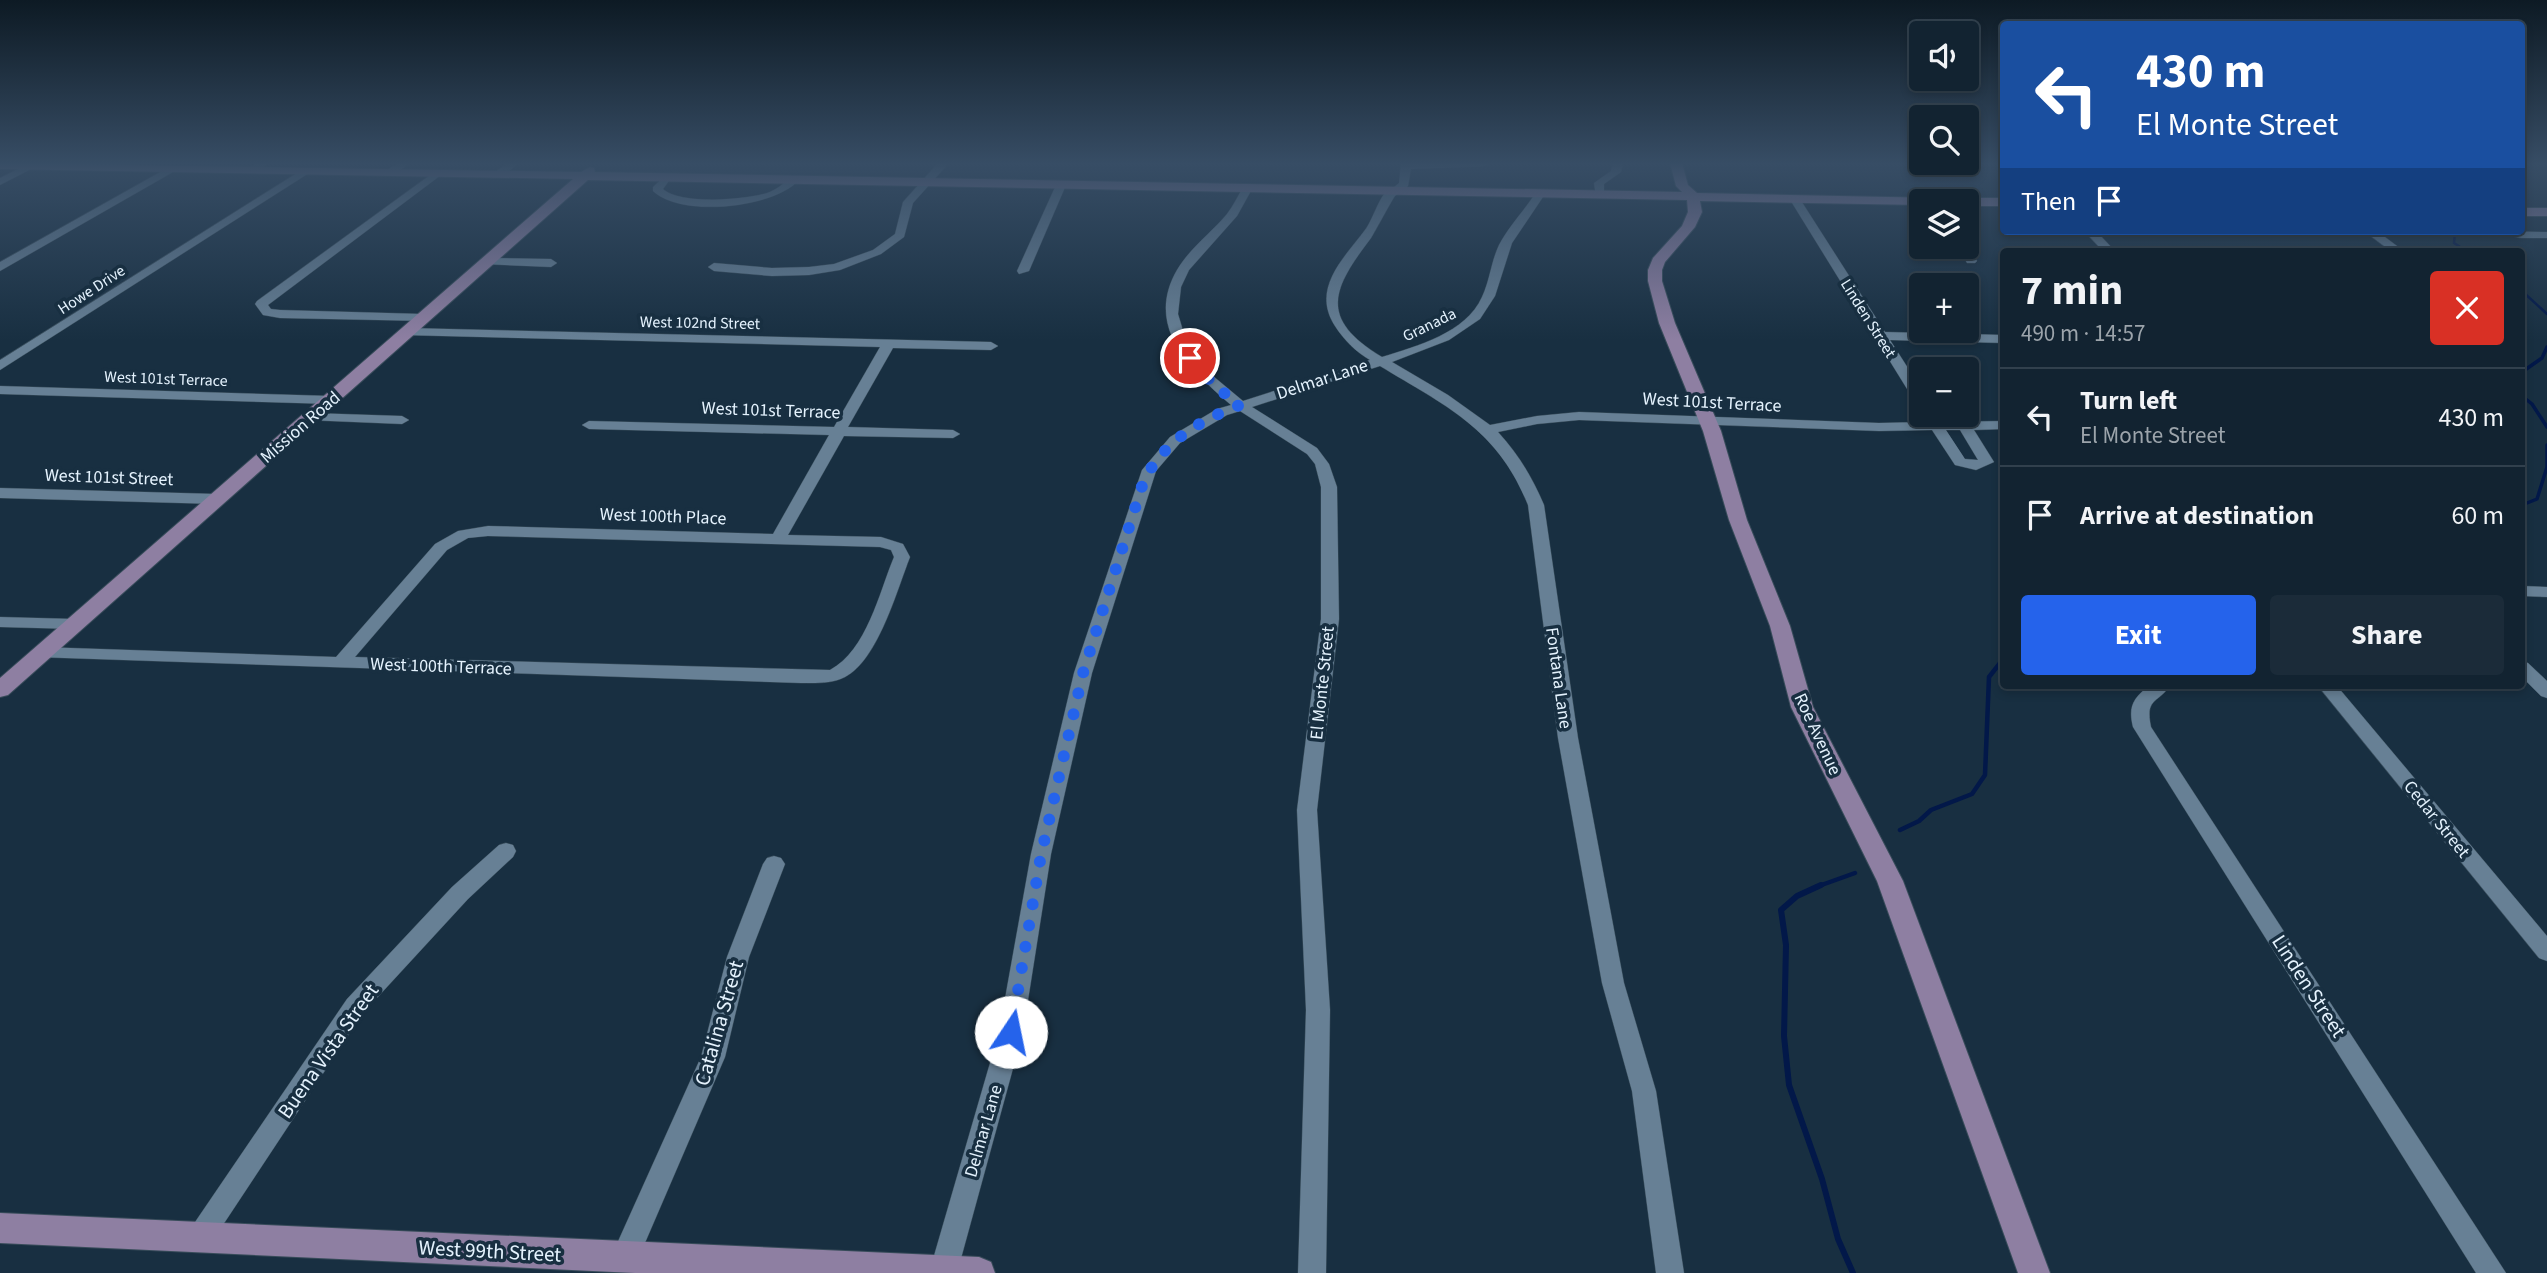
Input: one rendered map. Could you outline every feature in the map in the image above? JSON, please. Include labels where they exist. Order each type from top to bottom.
[{"type":"main road","name":"Mission Road","points":[[0,690],[531,222]]},
{"type":"main road","name":"Roe Avenue","points":[[1690,222],[1658,261],[1655,281],[1676,351],[1708,422],[1738,520],[1773,607],[1802,707],[1890,881],[2034,1273]]},
{"type":"main road","name":"West 99th Street","points":[[0,1228],[979,1273]]},
{"type":"street","points":[[0,267],[79,222]]},
{"type":"street","name":"Howe Drive","points":[[0,366],[225,222]]},
{"type":"street","points":[[369,222],[266,298],[261,304],[262,309],[280,314],[423,318]]},
{"type":"street","points":[[714,267],[799,272],[836,267],[884,248],[900,235],[903,222]]},
{"type":"street","points":[[1023,271],[1044,222]]},
{"type":"street","name":"El Monte Street","points":[[1225,222],[1182,270],[1172,301],[1172,314],[1181,344],[1202,374],[1240,405],[1312,452],[1322,464],[1329,487],[1330,619],[1306,834],[1318,1010],[1312,1273]]},
{"type":"street","name":"Fontana Lane","points":[[1376,222],[1344,264],[1331,288],[1330,301],[1340,327],[1352,340],[1380,361],[1468,413],[1489,430],[1518,465],[1531,488],[1536,505],[1568,738],[1613,984],[1644,1091],[1670,1273]]},
{"type":"street","name":"Granada","points":[[1380,361],[1433,343],[1451,334],[1477,314],[1490,295],[1506,242],[1522,222]]},
{"type":"street","name":"Linden Street","points":[[1809,222],[1909,381]]},
{"type":"street","points":[[2525,235],[2547,234]]},
{"type":"street","points":[[2094,235],[2106,248]]},
{"type":"street","points":[[2376,235],[2393,248]]},
{"type":"street","points":[[486,262],[551,263]]},
{"type":"street","name":"West 102nd Street","points":[[408,332],[991,346]]},
{"type":"street","points":[[1881,336],[2000,339]]},
{"type":"street","points":[[778,539],[888,344]]},
{"type":"street","name":"Delmar Lane","points":[[944,1272],[1011,1032],[1041,855],[1083,673],[1143,483],[1160,455],[1175,440],[1212,416],[1380,361]]},
{"type":"street","name":"West 101st Terrace","points":[[0,390],[331,400]]},
{"type":"street","name":"West 101st Terrace","points":[[1489,430],[1537,420],[1579,416],[1879,427],[1909,423]]},
{"type":"street","points":[[311,417],[402,420]]},
{"type":"street","name":"West 101st Terrace","points":[[589,425],[953,434]]},
{"type":"street","name":"West 101st Terrace","points":[[1979,425],[2000,425]]},
{"type":"street","points":[[1937,427],[1960,462],[1976,466],[1987,462],[1965,427]]},
{"type":"street","name":"West 101st Street","points":[[0,493],[217,499]]},
{"type":"street","name":"West 100th Place","points":[[340,663],[441,548],[464,534],[488,531],[881,542],[897,547],[902,557],[861,652],[841,672]]},
{"type":"street","points":[[2525,591],[2547,592]]},
{"type":"street","points":[[0,622],[75,624]]},
{"type":"street","name":"West 100th Terrace","points":[[41,653],[801,677],[822,677],[841,672]]},
{"type":"street","points":[[2525,670],[2547,692]]},
{"type":"street","name":"Cedar Street","points":[[2329,689],[2547,952]]},
{"type":"street","name":"Linden Street","points":[[2154,692],[2142,700],[2139,714],[2142,727],[2492,1273]]},
{"type":"street","name":"Buena Vista Street","points":[[200,1237],[355,1006],[460,893],[506,851]]},
{"type":"street","name":"Catalina Street","points":[[625,1257],[713,1056],[738,957],[774,864]]},
{"type":"waterway","points":[[2455,235],[2454,243],[2462,248]]},
{"type":"waterway","points":[[2525,294],[2547,314]]},
{"type":"waterway","points":[[2525,370],[2542,358],[2547,347]]},
{"type":"waterway","points":[[2525,398],[2532,404],[2547,427]]},
{"type":"waterway","points":[[2525,504],[2537,499],[2547,467],[2547,445]]},
{"type":"waterway","points":[[1900,830],[1919,821],[1931,810],[1972,794],[1985,775],[1989,677],[2000,663]]},
{"type":"waterway","points":[[1819,886],[1855,873]]},
{"type":"waterway","points":[[1819,886],[1797,896],[1781,910],[1786,945],[1784,1036],[1789,1085],[1822,1179],[1838,1239],[1853,1273]]},
{"type":"route","points":[[1011,1032],[1041,855],[1083,673],[1143,483],[1160,455],[1175,440],[1212,416],[1240,405],[1202,374],[1190,358]]}]
